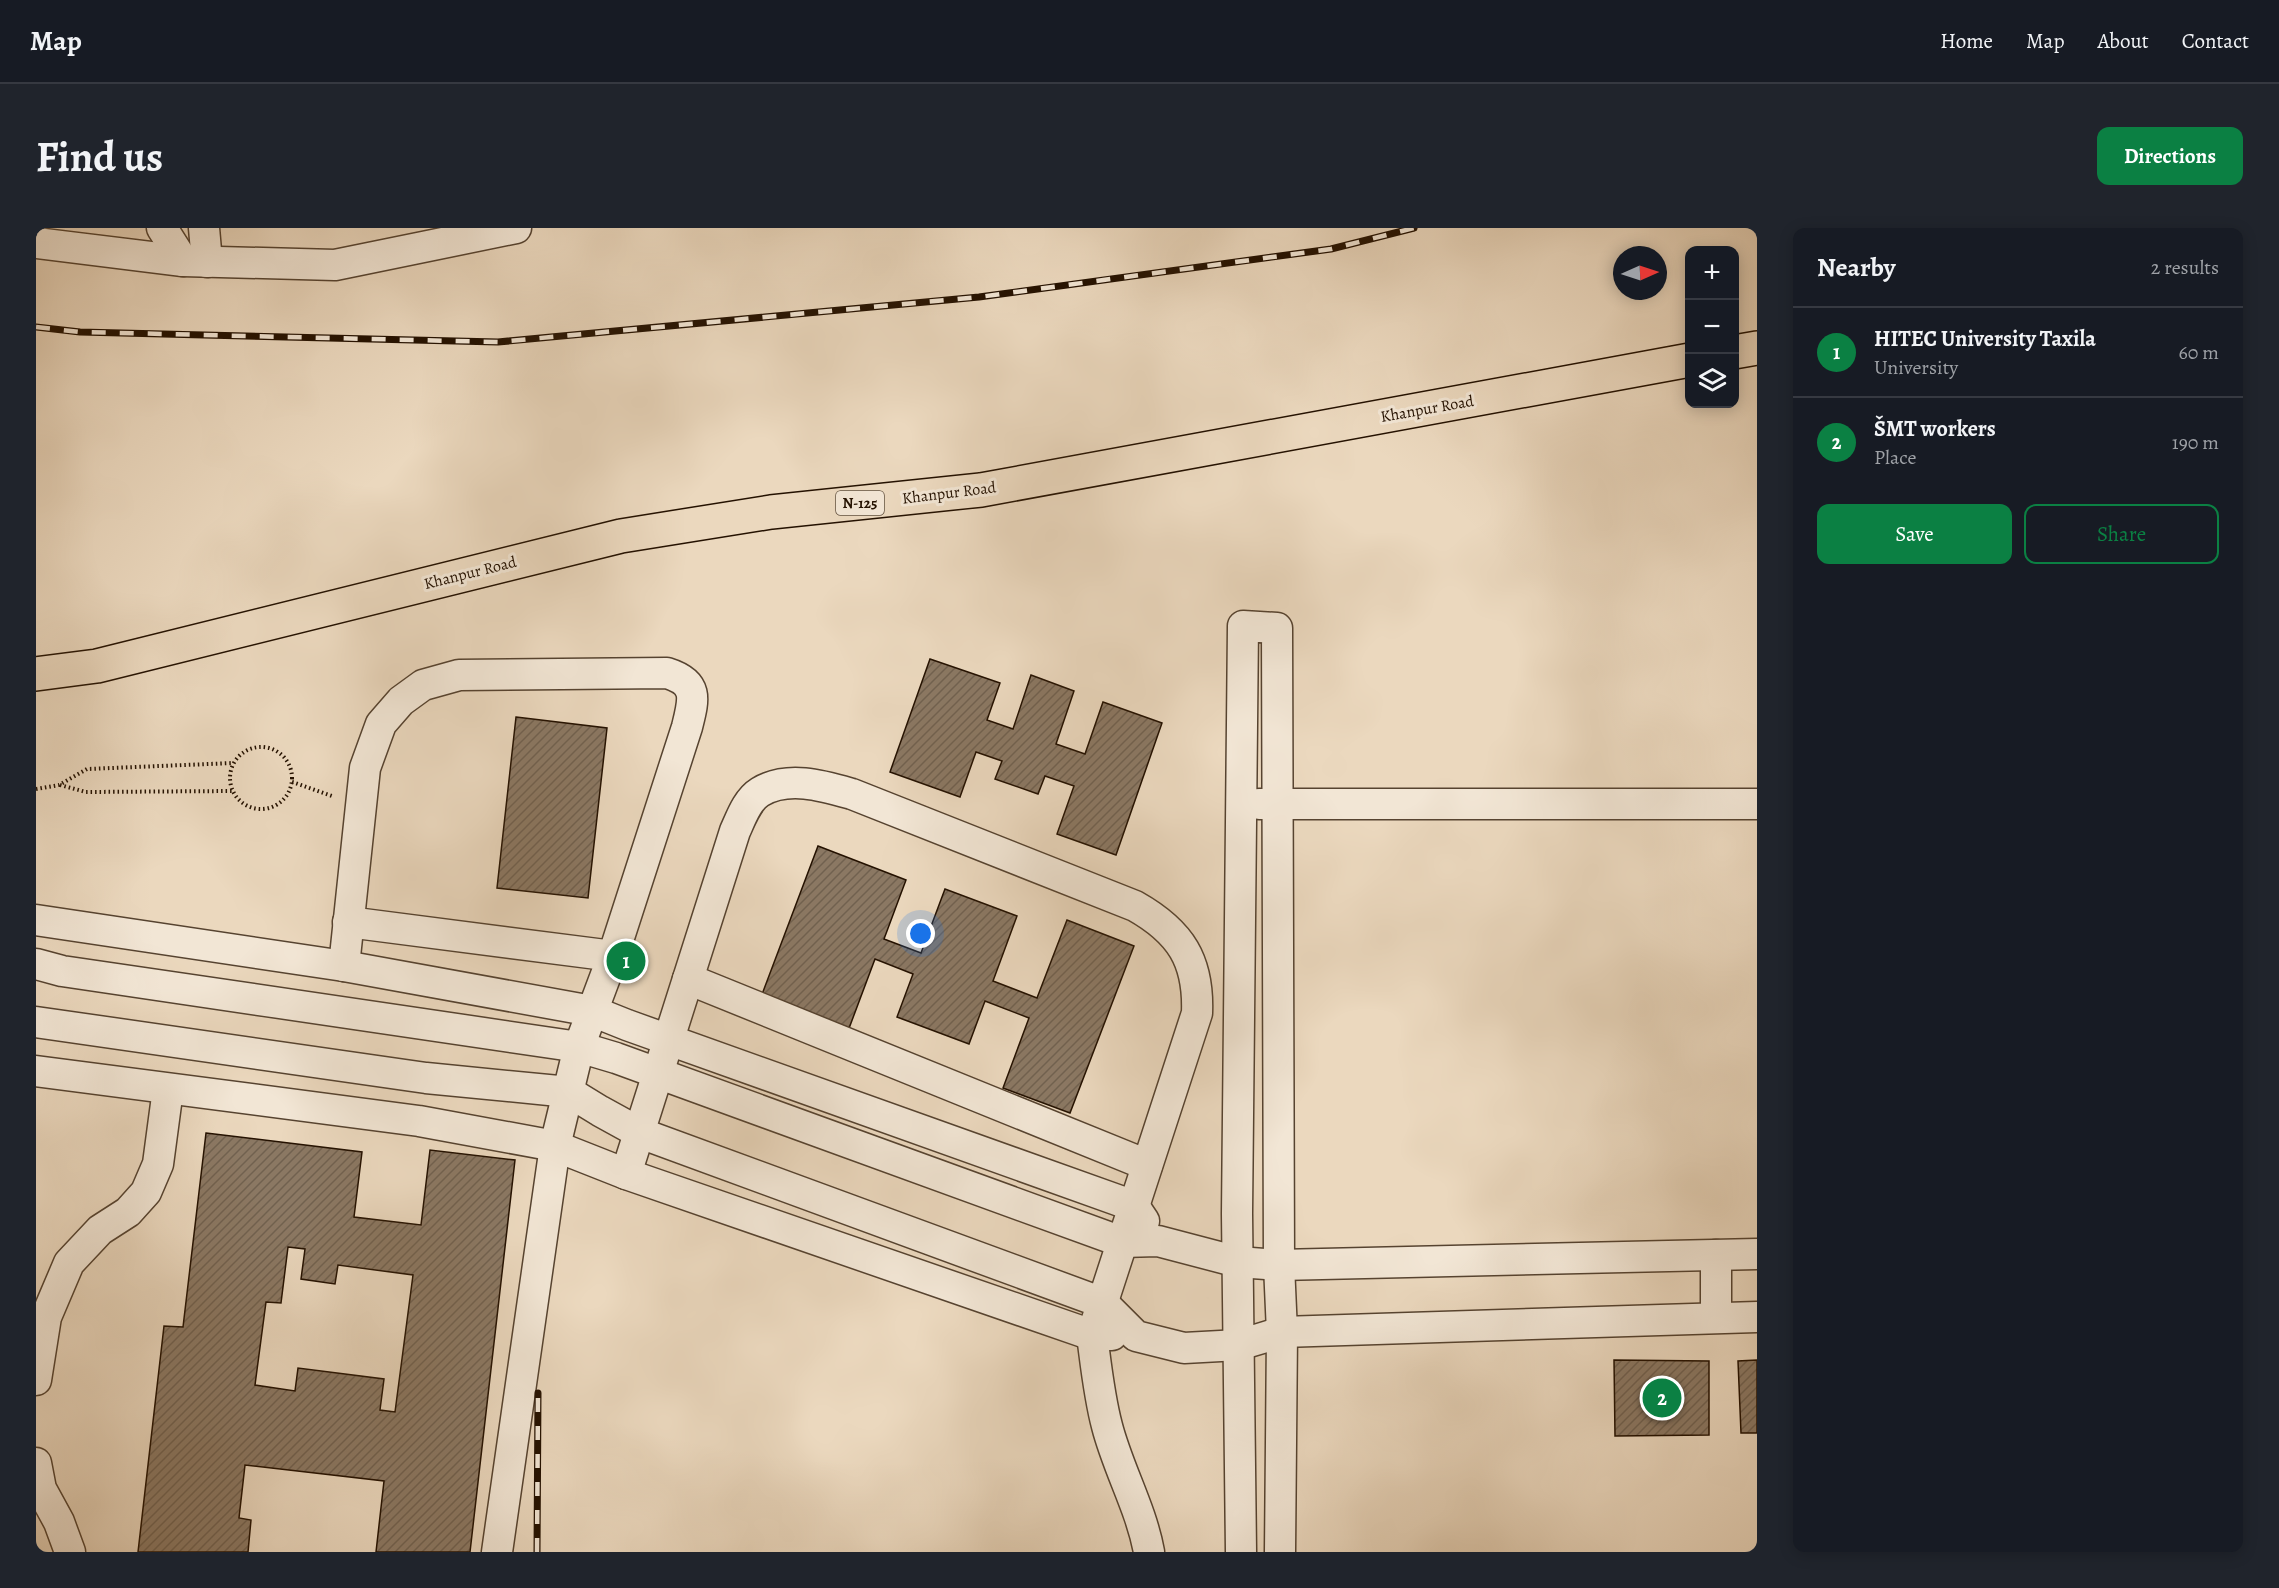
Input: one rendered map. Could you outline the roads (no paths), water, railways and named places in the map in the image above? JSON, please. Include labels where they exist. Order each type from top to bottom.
[{"type":"highway","points":[[1739,351],[1757,348]]},
{"type":"highway","name":"Khanpur Road","points":[[36,674],[97,666],[621,536],[771,513],[981,490],[1685,361]]},
{"type":"street","points":[[162,228],[195,261]]},
{"type":"street","points":[[195,261],[204,228]]},
{"type":"street","points":[[36,243],[195,261],[335,266],[516,228]]},
{"type":"street","points":[[1241,1552],[1238,1262],[1243,626],[1277,628],[1279,1264],[1282,1332],[1280,1552]]},
{"type":"street","points":[[344,966],[365,768],[381,724],[401,701],[423,685],[459,675],[667,673],[681,678],[691,689],[692,706],[613,956],[579,1047],[555,1146],[497,1552]]},
{"type":"street","points":[[626,1174],[735,831],[746,808],[759,793],[777,786],[813,784],[852,794],[1135,906],[1157,919],[1180,941],[1193,966],[1198,990],[1197,1013],[1092,1335],[1099,1391],[1107,1428],[1131,1488],[1149,1552]]},
{"type":"street","points":[[1241,803],[1278,805],[1757,804]]},
{"type":"street","points":[[36,920],[344,966],[592,1011],[1134,1206],[1158,1241]]},
{"type":"street","points":[[348,922],[613,956]]},
{"type":"street","points":[[36,964],[62,971],[579,1047],[658,1073],[1122,1242],[1158,1241],[1238,1262],[1279,1264],[1757,1254]]},
{"type":"street","points":[[688,979],[1147,1165]]},
{"type":"street","points":[[36,1022],[426,1078],[569,1092],[640,1133],[1103,1303],[1136,1336]]},
{"type":"street","points":[[36,1071],[419,1121],[555,1146],[626,1174],[1092,1335],[1136,1336],[1184,1348],[1239,1345],[1282,1332],[1757,1317]]},
{"type":"street","points":[[419,1121],[426,1078]]},
{"type":"street","points":[[36,1380],[46,1317],[69,1263],[100,1230],[128,1212],[146,1192],[158,1164],[168,1089]]},
{"type":"street","points":[[1716,1255],[1716,1317]]},
{"type":"street","points":[[36,1463],[41,1489],[59,1522],[70,1552]]},
{"type":"railway","points":[[36,327],[80,332],[498,342],[979,297],[1331,249],[1414,228]]},
{"type":"railway","points":[[537,1552],[538,1393]]},
{"type":"place","name":"HITEC University Taxila","points":[[626,961]]},
{"type":"place","name":"ŠMT workers","points":[[1662,1398]]}]
